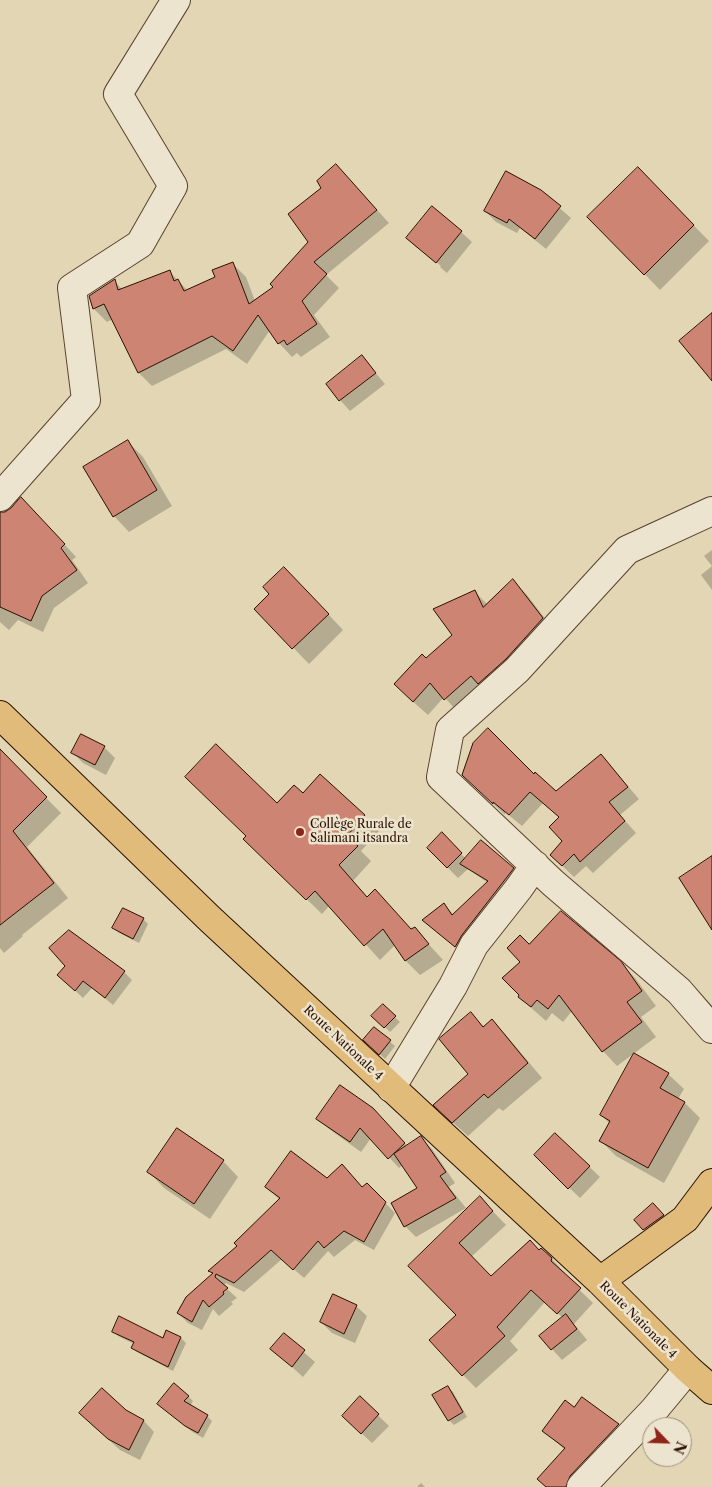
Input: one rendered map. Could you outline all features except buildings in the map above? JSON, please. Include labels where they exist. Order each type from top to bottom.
[{"type":"main road","name":"Route Nationale 4","points":[[0,715],[210,920],[600,1281],[688,1369],[712,1390]]},
{"type":"main road","points":[[600,1281],[685,1219],[712,1183]]},
{"type":"street","points":[[0,497],[86,400],[72,288],[140,244],[173,186],[118,94],[176,0]]},
{"type":"street","points":[[712,511],[627,550],[517,670],[450,730],[441,777],[535,866],[679,991],[712,1029]]},
{"type":"street","points":[[391,1088],[453,986],[474,945],[535,866]]},
{"type":"street","points":[[581,1487],[654,1410],[688,1369]]},
{"type":"place","name":"Collège Rurale de Salimani itsandra","points":[[300,832]]}]
